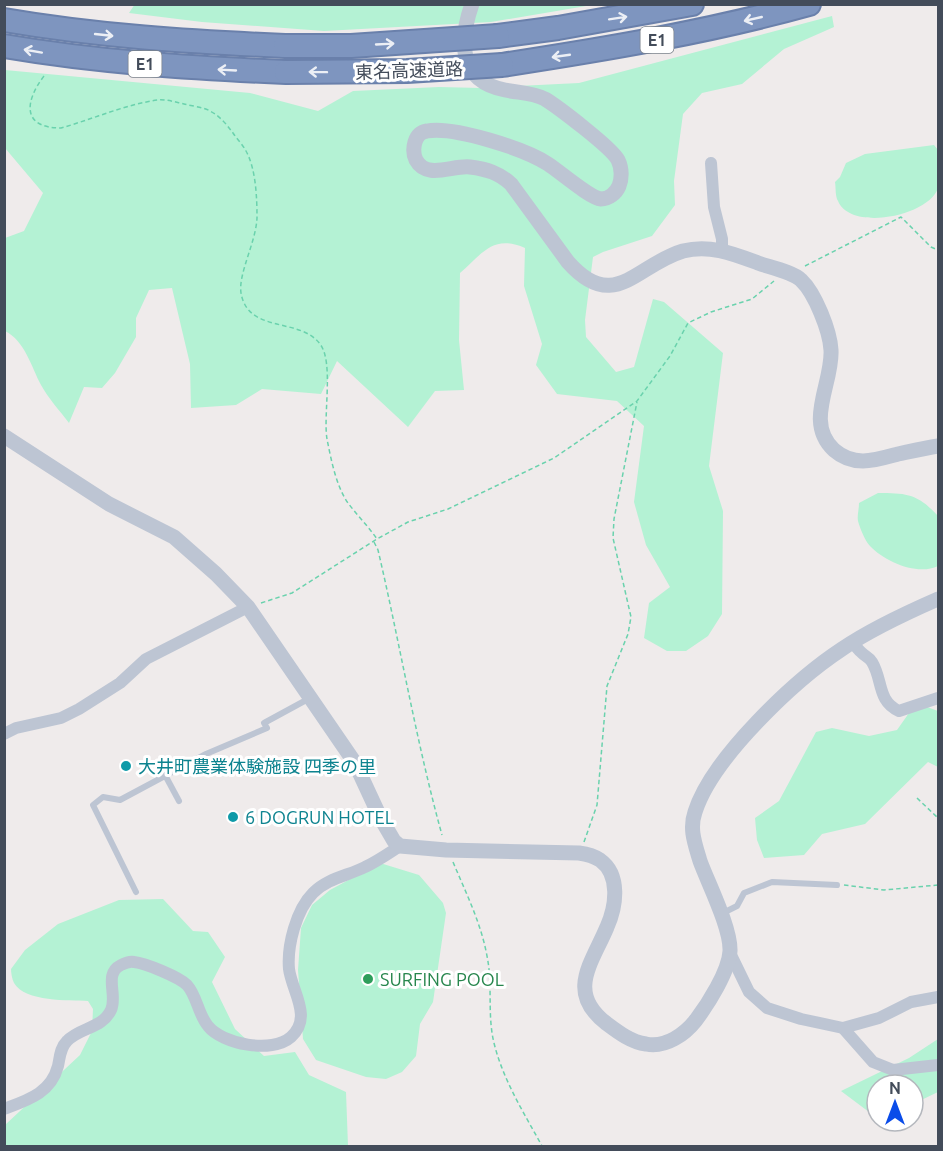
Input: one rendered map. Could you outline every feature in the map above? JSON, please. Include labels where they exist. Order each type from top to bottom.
[{"type":"highway","name":"東名高速道路","points":[[4,20],[106,35],[188,42],[351,46],[498,36],[558,28],[692,4]]},
{"type":"highway","name":"東名高速道路","points":[[4,46],[106,61],[190,68],[286,72],[407,71],[502,65],[614,48],[711,29],[809,4]]},
{"type":"street","points":[[472,4],[463,45],[465,59],[480,80],[491,86],[522,91],[544,98],[594,137],[617,159],[621,180],[618,189],[611,196],[602,199],[592,195],[547,163],[516,148],[441,130],[423,131],[417,136],[413,154],[424,169],[436,171],[467,166],[493,171],[503,176],[516,190],[568,262],[578,273],[599,286],[611,286],[624,281],[682,252],[707,249],[722,250],[800,278],[828,334],[831,358],[819,419],[821,431],[831,447],[844,457],[867,461],[939,446]]},
{"type":"street","points":[[711,163],[714,207],[722,239],[722,250]]},
{"type":"street","points":[[4,436],[109,504],[174,537],[216,574],[248,607],[355,763],[380,817],[394,841],[400,846],[448,850],[579,853],[600,860],[606,866],[614,882],[614,900],[610,920],[586,972],[585,992],[595,1015],[616,1032],[648,1045],[666,1042],[686,1032],[713,993],[730,953]]},
{"type":"street","points":[[939,599],[852,642],[824,662],[755,724],[712,778],[699,801],[693,819],[692,832],[721,915],[730,953],[749,992],[766,1008],[801,1019],[843,1028],[879,1018],[910,1002],[939,997]]},
{"type":"street","points":[[4,734],[16,728],[61,718],[79,709],[120,682],[146,659],[248,607]]},
{"type":"street","points":[[852,642],[870,659],[882,697],[895,709],[899,711],[939,698]]},
{"type":"street","points":[[4,1109],[35,1096],[51,1083],[66,1042],[97,1025],[107,1016],[113,1003],[112,974],[117,967],[129,962],[140,963],[184,982],[209,1028],[221,1035],[256,1047],[271,1046],[290,1038],[301,1020],[301,1008],[291,978],[289,962],[291,946],[302,908],[312,894],[328,882],[365,868],[400,846]]},
{"type":"street","points":[[843,1028],[873,1062],[893,1070],[939,1065]]},
{"type":"lane","points":[[136,892],[93,804],[103,797],[120,800],[206,754],[267,728],[264,723],[310,698]]},
{"type":"lane","points":[[165,775],[179,801]]},
{"type":"lane","points":[[721,915],[737,906],[744,893],[772,882],[837,885]]},
{"type":"path","points":[[44,76],[30,98],[29,108],[38,125],[61,128],[135,105],[160,100],[210,111],[227,125],[240,142],[247,153],[253,171],[257,207],[254,243],[241,283],[243,300],[252,314],[260,319],[295,328],[309,334],[321,345],[326,358],[326,435],[330,453],[342,492],[348,503],[377,539]]},
{"type":"path","points":[[248,607],[292,593],[408,522],[448,509],[554,458],[637,401],[670,356],[688,323],[711,312],[752,299],[777,279],[901,217],[931,247],[939,250]]},
{"type":"path","points":[[579,853],[597,805],[607,686],[628,634],[631,617],[613,538],[614,519],[637,401]]},
{"type":"path","points":[[374,541],[392,606],[431,796],[448,850],[480,926],[488,957],[490,1025],[494,1045],[505,1075],[542,1146]]},
{"type":"path","points":[[917,798],[939,818]]},
{"type":"path","points":[[837,885],[884,890],[939,885]]},
{"type":"green space","points":[[135,4],[592,5],[491,22],[324,31],[202,22],[129,13]]},
{"type":"green space","points":[[832,16],[834,27],[784,49],[742,84],[702,93],[683,114],[674,181],[675,205],[652,236],[593,257],[585,320],[586,337],[616,372],[634,367],[653,299],[664,302],[723,353],[709,466],[723,511],[722,614],[708,636],[686,651],[667,651],[644,638],[649,603],[670,587],[646,545],[634,502],[644,426],[617,401],[557,394],[536,365],[542,344],[524,286],[525,248],[514,244],[496,244],[460,273],[459,340],[464,390],[435,391],[408,427],[337,361],[321,394],[262,389],[236,405],[191,408],[190,364],[172,288],[149,290],[136,318],[136,337],[115,373],[102,388],[84,387],[69,423],[44,390],[23,347],[5,331],[5,238],[24,231],[43,193],[5,148],[5,70],[250,93],[318,111],[353,91],[579,83]]},
{"type":"green space","points":[[934,145],[938,150],[939,184],[932,198],[920,206],[906,213],[873,218],[858,216],[846,210],[838,201],[835,182],[840,177],[846,163],[865,154]]},
{"type":"green space","points":[[878,493],[911,496],[924,503],[938,516],[938,566],[921,569],[902,566],[876,552],[868,544],[858,521],[859,503]]},
{"type":"green space","points":[[916,703],[938,711],[938,767],[928,762],[865,824],[822,834],[804,855],[764,858],[757,840],[755,818],[779,801],[816,732],[832,728],[869,736],[897,730]]},
{"type":"green space","name":"SURFING POOL","points":[[380,863],[419,875],[443,903],[446,913],[433,1002],[420,1024],[416,1056],[402,1072],[386,1079],[366,1077],[316,1060],[303,1039],[298,970],[301,928],[312,905],[330,890]]},
{"type":"green space","points":[[163,899],[193,931],[208,932],[225,957],[212,982],[235,1029],[264,1056],[295,1052],[309,1075],[346,1092],[348,1146],[5,1146],[5,1125],[80,1055],[92,1031],[93,1009],[88,1001],[48,999],[28,994],[14,983],[11,969],[25,950],[58,924],[119,900]]},
{"type":"green space","points":[[938,1039],[938,1092],[925,1098],[925,1073],[878,1073],[909,1058]]},
{"type":"green space","points":[[865,1079],[865,1109],[841,1091]]},
{"type":"place","name":"大井町農業体験施設 四季の里","points":[[126,766]]},
{"type":"place","name":"6 DOGRUN HOTEL","points":[[233,817]]},
{"type":"place","name":"SURFING POOL","points":[[368,979]]}]
